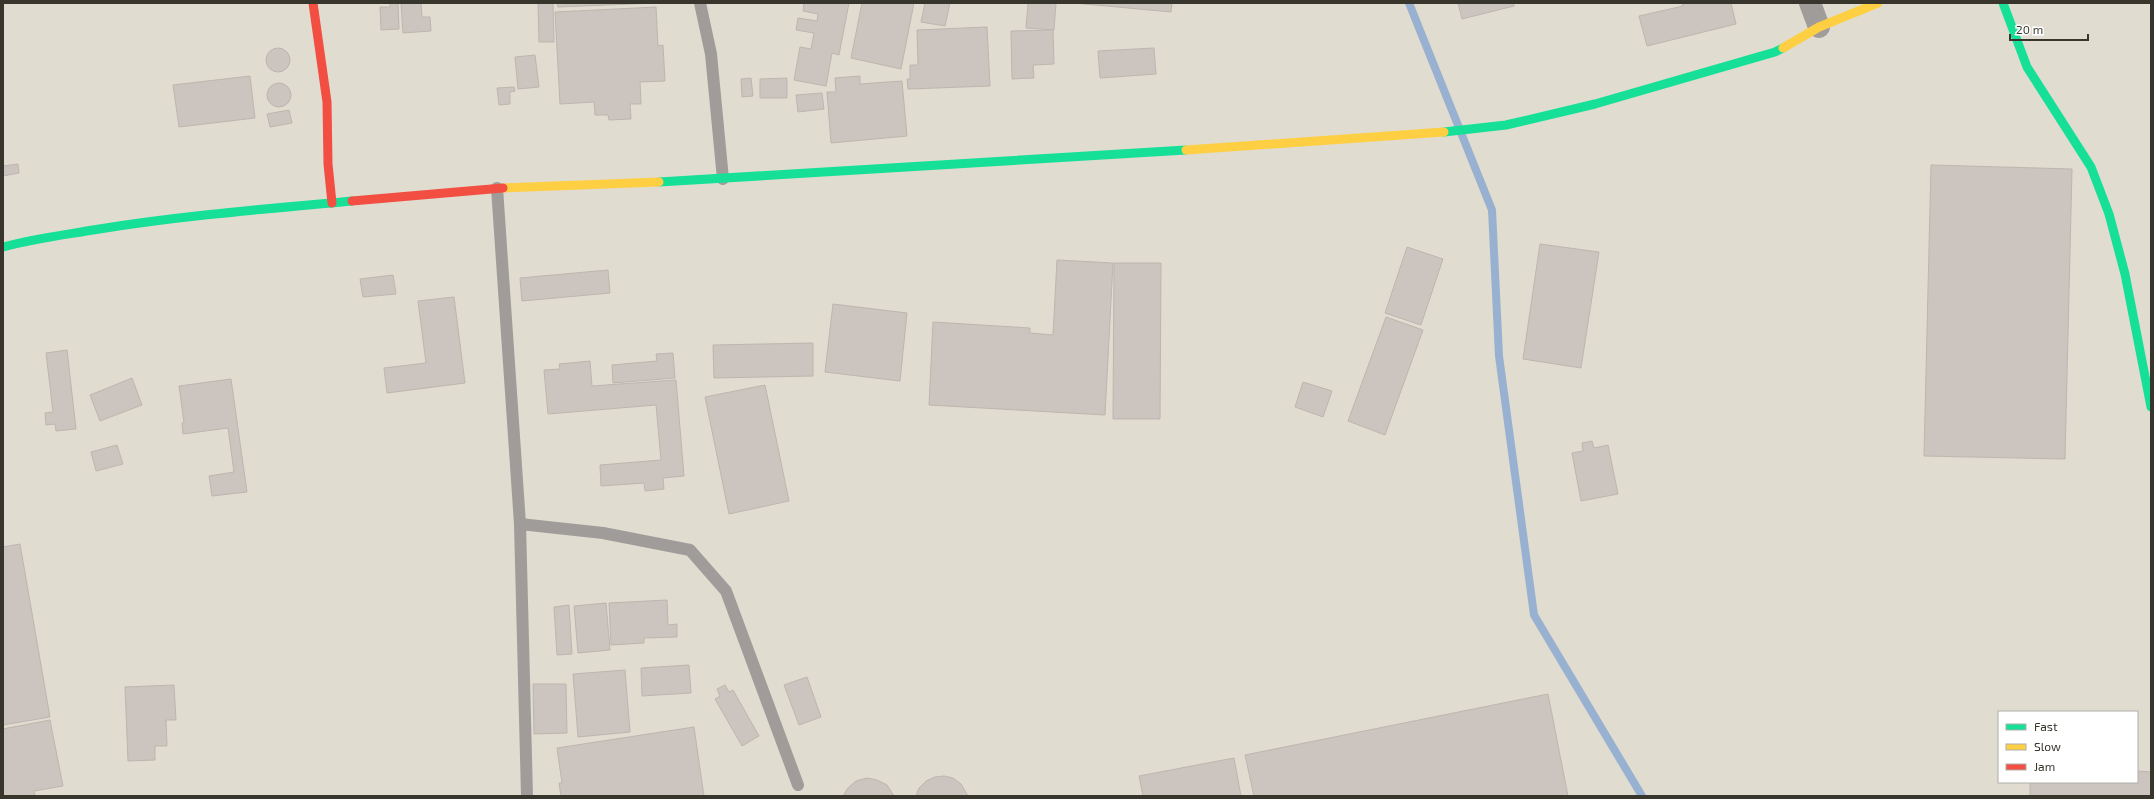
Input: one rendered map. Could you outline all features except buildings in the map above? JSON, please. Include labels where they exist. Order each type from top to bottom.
[{"type":"main road","points":[[313,3],[327,102],[328,164],[332,204]]},
{"type":"main road","points":[[3,247],[22,242],[120,226],[228,212],[332,204],[497,188],[722,179],[1415,135],[1506,125],[1595,104],[1775,52],[1819,27],[1878,3]]},
{"type":"main road","points":[[2003,3],[2027,67],[2058,119],[2091,167],[2109,214],[2125,274],[2151,407]]},
{"type":"street","points":[[1810,3],[1819,27]]},
{"type":"lane","points":[[700,3],[711,54],[722,179]]},
{"type":"lane","points":[[497,188],[520,524],[528,796]]},
{"type":"lane","points":[[520,524],[604,533],[690,550],[726,591],[798,785]]},
{"type":"waterway","points":[[1409,3],[1492,210],[1499,356],[1534,615],[1642,796]]},
{"type":"traffic: fast","points":[[2003,3],[2027,67],[2091,167],[2109,214],[2125,274],[2151,407]]},
{"type":"traffic: fast","points":[[1444,132],[1506,125],[1595,104],[1775,52],[1783,48]]},
{"type":"traffic: fast","points":[[659,182],[1186,150]]},
{"type":"traffic: fast","points":[[3,247],[48,237],[125,225],[222,213],[352,201]]},
{"type":"traffic: slow","points":[[1783,48],[1819,27],[1878,3]]},
{"type":"traffic: slow","points":[[1186,150],[1444,132]]},
{"type":"traffic: slow","points":[[503,188],[659,182]]},
{"type":"traffic: jam","points":[[313,3],[327,102],[328,164],[332,203]]},
{"type":"traffic: jam","points":[[352,201],[503,188]]}]
